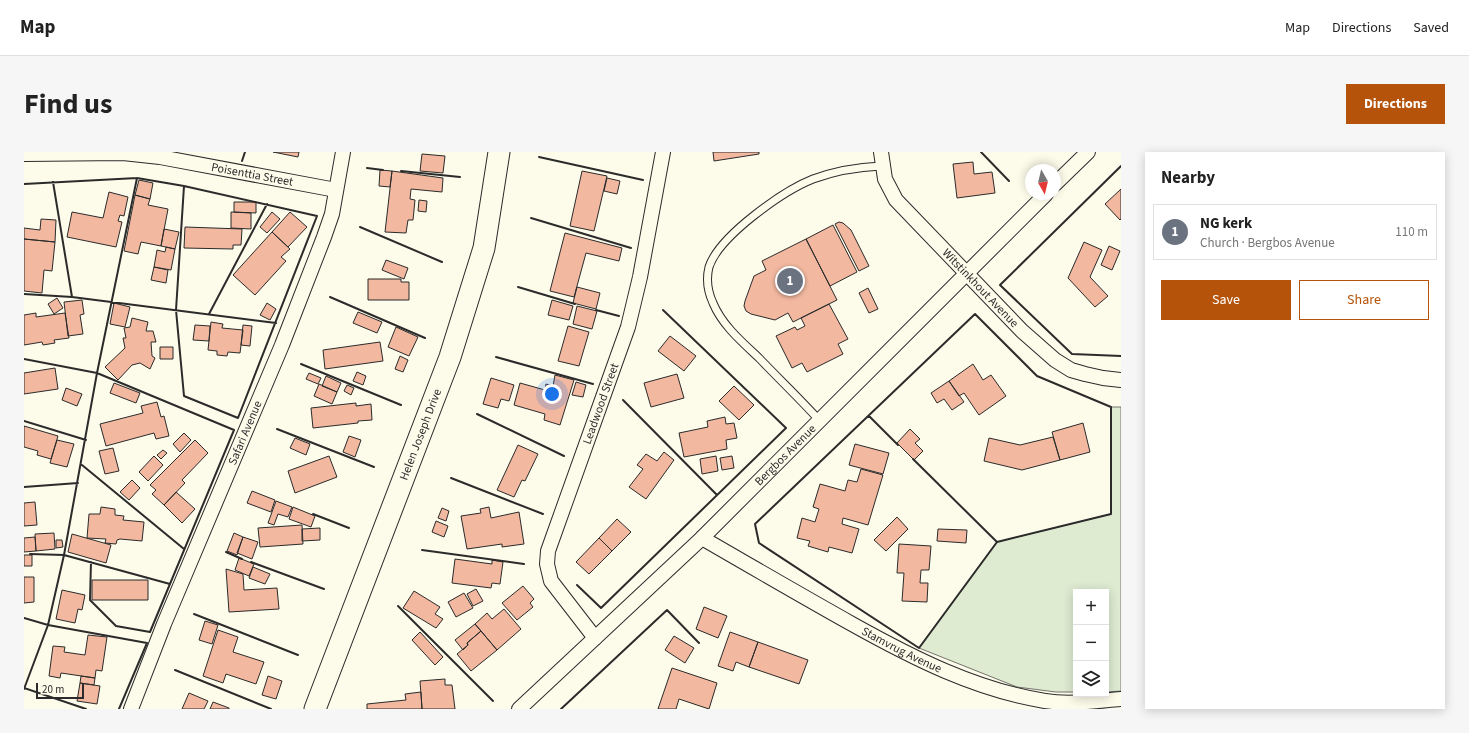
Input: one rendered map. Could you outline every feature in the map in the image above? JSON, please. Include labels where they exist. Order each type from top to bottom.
[{"type":"street","name":"Safari Avenue","points":[[131,709],[164,624],[282,345],[332,214],[342,152]]},
{"type":"street","name":"Helen Joseph Drive","points":[[315,709],[450,357],[484,248],[499,152]]},
{"type":"street","name":"Leadwood Street","points":[[595,638],[551,581],[547,564],[548,551],[628,327],[640,277],[663,152]]},
{"type":"street","points":[[1061,178],[1088,152]]},
{"type":"street","name":"Poisenttia Street","points":[[24,154],[123,153],[160,157],[336,190]]},
{"type":"street","name":"Witstinkhout Avenue","points":[[881,159],[885,179],[896,200],[966,275],[1022,331],[1063,365],[1085,374],[1121,380]]},
{"type":"street","name":"Bergbos Avenue","points":[[519,709],[702,538],[1040,200]]},
{"type":"street","name":"Stamvrug Avenue","points":[[702,538],[818,605],[937,668],[993,688],[1045,700],[1085,702],[1121,699]]},
{"type":"lane","points":[[820,421],[722,320],[710,295],[708,277],[709,268],[715,255],[736,232],[761,210],[794,188],[831,174],[881,159]]},
{"type":"green space","points":[[1111,407],[1121,407],[1121,691],[1109,692],[1109,589],[1073,589],[1073,692],[1056,692],[1017,687],[919,648],[997,542],[1111,514]]},
{"type":"building","points":[[273,152],[299,152],[298,157]]},
{"type":"building","points":[[713,152],[759,152],[759,154],[714,161]]},
{"type":"building","points":[[422,154],[445,156],[443,173],[420,171]]},
{"type":"building","points":[[973,162],[974,174],[992,172],[995,193],[957,198],[953,164]]},
{"type":"building","points":[[380,170],[392,171],[390,187],[379,186]]},
{"type":"building","points":[[392,171],[443,178],[442,192],[411,189],[410,199],[415,200],[413,220],[408,220],[406,233],[385,232]]},
{"type":"building","points":[[582,171],[607,176],[594,231],[570,226]]},
{"type":"building","points":[[607,178],[620,181],[617,194],[604,191]]},
{"type":"building","points":[[139,180],[153,183],[150,199],[135,195]]},
{"type":"building","points":[[1121,189],[1121,219],[1120,220],[1105,204]]},
{"type":"building","points":[[109,192],[128,197],[124,216],[120,215],[118,221],[122,222],[116,247],[67,237],[72,212],[103,218]]},
{"type":"building","points":[[135,195],[150,199],[148,205],[168,209],[161,246],[141,242],[138,254],[124,251]]},
{"type":"building","points":[[419,200],[427,201],[426,212],[418,211]]},
{"type":"building","points":[[234,202],[256,202],[256,213],[234,212]]},
{"type":"building","points":[[231,212],[251,213],[251,229],[231,228]]},
{"type":"building","points":[[272,212],[280,219],[267,233],[260,227]]},
{"type":"building","points":[[290,212],[307,227],[288,247],[272,232]]},
{"type":"building","points":[[41,219],[56,220],[55,242],[24,239],[24,228],[40,230]]},
{"type":"building","points":[[839,222],[843,223],[851,230],[869,266],[859,271],[835,224]]},
{"type":"building","points":[[833,225],[857,272],[830,286],[806,239]]},
{"type":"building","points":[[185,227],[242,229],[241,245],[233,245],[233,249],[184,248]]},
{"type":"building","points":[[164,229],[179,232],[175,249],[161,246]]},
{"type":"building","points":[[272,232],[290,249],[281,257],[286,261],[255,295],[233,275]]},
{"type":"building","points":[[565,233],[622,248],[619,261],[586,253],[574,297],[550,291]]},
{"type":"building","points":[[24,239],[55,242],[52,271],[44,270],[42,293],[24,291]]},
{"type":"building","points":[[806,239],[837,300],[793,322],[788,313],[775,320],[751,314],[746,311],[744,306],[745,301],[754,276],[766,270],[762,261]]},
{"type":"building","points":[[1084,242],[1102,250],[1090,277],[1108,296],[1095,307],[1068,278]]},
{"type":"building","points":[[1109,246],[1120,251],[1112,270],[1101,265]]},
{"type":"building","points":[[166,247],[175,249],[171,270],[154,267],[157,250],[165,252]]},
{"type":"building","points":[[386,260],[408,268],[404,279],[382,270]]},
{"type":"building","points":[[154,267],[168,270],[166,283],[151,280]]},
{"type":"building","points":[[368,279],[401,279],[401,282],[409,282],[409,300],[368,300]]},
{"type":"building","points":[[577,287],[600,293],[596,309],[573,303]]},
{"type":"building","points":[[868,288],[878,309],[869,313],[859,293]]},
{"type":"building","points":[[57,298],[63,308],[54,314],[48,304]]},
{"type":"building","points":[[82,300],[84,314],[80,315],[83,334],[68,336],[64,302]]},
{"type":"building","points":[[552,300],[573,306],[569,320],[548,315]]},
{"type":"building","points":[[114,303],[130,307],[125,327],[110,324]]},
{"type":"building","points":[[267,303],[276,309],[270,320],[260,315]]},
{"type":"building","points":[[829,304],[848,339],[838,344],[843,354],[807,372],[802,363],[792,368],[776,336],[795,327],[797,330],[805,326],[801,318]]},
{"type":"building","points":[[577,306],[597,311],[592,329],[573,324]]},
{"type":"building","points":[[358,312],[382,322],[377,333],[353,323]]},
{"type":"building","points":[[36,313],[36,317],[65,313],[69,338],[54,340],[55,343],[43,345],[42,342],[24,345],[24,315]]},
{"type":"building","points":[[132,318],[148,322],[146,331],[153,331],[156,342],[151,342],[152,356],[155,358],[150,369],[140,363],[132,365],[118,380],[105,367],[125,348],[123,338],[126,338],[124,328],[130,327]]},
{"type":"building","points":[[211,322],[223,324],[222,328],[243,330],[240,353],[228,352],[227,356],[217,355],[217,351],[208,350]]},
{"type":"building","points":[[195,325],[210,326],[209,341],[193,340]]},
{"type":"building","points":[[243,325],[252,326],[250,346],[241,345]]},
{"type":"building","points":[[568,326],[589,332],[579,366],[558,361]]},
{"type":"building","points":[[396,327],[418,337],[409,356],[388,347]]},
{"type":"building","points":[[670,336],[696,356],[684,371],[658,351]]},
{"type":"building","points":[[380,342],[383,361],[325,369],[323,350]]},
{"type":"building","points":[[160,347],[173,347],[173,359],[160,359]]},
{"type":"building","points":[[400,356],[408,360],[403,372],[395,369]]},
{"type":"building","points":[[973,364],[983,380],[991,375],[1006,396],[979,415],[964,393],[959,396],[949,381]]},
{"type":"building","points":[[55,368],[58,389],[24,394],[24,373]]},
{"type":"building","points":[[357,372],[366,376],[363,385],[353,381]]},
{"type":"building","points":[[309,373],[321,378],[318,384],[306,379]]},
{"type":"building","points":[[677,374],[684,398],[651,407],[644,383]]},
{"type":"building","points":[[555,375],[574,380],[560,425],[544,420],[545,414],[514,405],[520,383],[545,390],[546,384],[553,386]]},
{"type":"building","points":[[326,376],[341,383],[337,392],[322,386]]},
{"type":"building","points":[[491,378],[514,385],[509,401],[501,399],[498,408],[483,404]]},
{"type":"building","points":[[949,381],[964,402],[952,410],[944,399],[937,403],[931,393]]},
{"type":"building","points":[[576,382],[586,385],[583,397],[572,395]]},
{"type":"building","points":[[114,383],[140,393],[136,403],[110,393]]},
{"type":"building","points":[[319,384],[337,392],[332,404],[314,396]]},
{"type":"building","points":[[347,385],[354,388],[351,395],[344,391]]},
{"type":"building","points":[[734,386],[754,405],[739,420],[719,401]]},
{"type":"building","points":[[66,388],[82,394],[77,406],[62,400]]},
{"type":"building","points":[[157,402],[161,417],[164,416],[169,436],[156,439],[154,433],[106,446],[100,424],[143,413],[141,406]]},
{"type":"building","points":[[356,403],[356,406],[371,404],[372,420],[313,428],[311,408]]},
{"type":"building","points":[[725,417],[726,424],[734,423],[737,438],[726,440],[727,449],[684,457],[679,433],[708,427],[707,421]]},
{"type":"building","points":[[1083,423],[1090,452],[1060,460],[1052,432]]},
{"type":"building","points":[[24,426],[58,436],[51,459],[37,455],[38,451],[24,447]]},
{"type":"building","points":[[910,429],[920,439],[915,443],[923,451],[914,460],[897,443]]},
{"type":"building","points":[[184,433],[191,440],[180,452],[173,444]]},
{"type":"building","points":[[349,436],[361,440],[355,457],[343,452]]},
{"type":"building","points":[[1053,437],[1060,460],[1022,470],[984,461],[989,438],[1020,445]]},
{"type":"building","points":[[295,438],[310,444],[306,455],[290,448]]},
{"type":"building","points":[[57,440],[74,444],[67,467],[50,463]]},
{"type":"building","points":[[195,440],[208,453],[182,480],[185,483],[164,505],[152,494],[156,490],[150,485]]},
{"type":"building","points":[[855,444],[889,453],[883,474],[849,465]]},
{"type":"building","points":[[518,445],[538,454],[525,481],[522,480],[514,497],[497,490]]},
{"type":"building","points":[[113,448],[119,471],[105,474],[99,451]]},
{"type":"building","points":[[163,450],[167,453],[161,459],[157,455]]},
{"type":"building","points":[[664,452],[674,460],[646,499],[629,487],[643,469],[637,465],[646,454],[657,461]]},
{"type":"building","points":[[154,456],[163,465],[148,481],[139,472]]},
{"type":"building","points":[[329,456],[337,477],[295,493],[288,471]]},
{"type":"building","points":[[716,456],[718,471],[702,474],[700,459]]},
{"type":"building","points":[[732,456],[734,468],[722,470],[720,458]]},
{"type":"building","points":[[861,469],[883,475],[868,525],[843,518],[842,524],[859,529],[852,553],[829,547],[828,552],[808,546],[810,541],[797,538],[802,518],[815,522],[819,509],[813,507],[820,484],[845,491],[848,480],[857,482]]},
{"type":"building","points":[[132,480],[140,488],[129,500],[120,492]]},
{"type":"building","points":[[252,491],[275,500],[271,512],[247,503]]},
{"type":"building","points":[[176,492],[195,509],[182,523],[164,505]]},
{"type":"building","points":[[276,501],[292,507],[288,517],[278,514],[274,525],[268,523]]},
{"type":"building","points":[[35,502],[37,525],[24,526],[24,503]]},
{"type":"building","points":[[101,507],[115,509],[115,515],[124,516],[123,520],[144,522],[142,541],[120,539],[117,540],[116,544],[105,543],[106,539],[87,538],[89,514],[100,514]]},
{"type":"building","points":[[293,507],[315,516],[311,527],[289,519]]},
{"type":"building","points":[[489,507],[491,518],[519,512],[524,544],[502,547],[502,544],[467,549],[461,516],[481,513],[480,509]]},
{"type":"building","points":[[442,508],[449,511],[446,521],[438,518]]},
{"type":"building","points":[[897,517],[908,529],[886,551],[874,540]]},
{"type":"building","points":[[617,519],[631,532],[612,551],[599,538]]},
{"type":"building","points":[[436,521],[448,526],[444,537],[432,532]]},
{"type":"building","points":[[302,525],[303,544],[260,547],[258,528]]},
{"type":"building","points":[[320,528],[320,540],[302,541],[302,529]]},
{"type":"building","points":[[938,529],[967,530],[966,543],[937,541]]},
{"type":"building","points":[[54,533],[55,549],[36,551],[35,534]]},
{"type":"building","points":[[234,533],[243,537],[237,555],[227,551]]},
{"type":"building","points":[[72,534],[111,545],[106,563],[68,552]]},
{"type":"building","points":[[35,537],[36,551],[24,552],[24,538]]},
{"type":"building","points":[[243,537],[258,542],[252,559],[237,553]]},
{"type":"building","points":[[599,538],[612,551],[589,574],[576,562]]},
{"type":"building","points":[[56,540],[62,540],[63,547],[56,548]]},
{"type":"building","points":[[899,544],[931,546],[929,570],[921,570],[920,583],[928,583],[927,602],[902,601],[904,573],[897,573]]},
{"type":"building","points":[[24,555],[32,555],[32,566],[24,566]]},
{"type":"building","points":[[239,558],[254,564],[249,576],[235,570]]},
{"type":"building","points":[[455,559],[492,564],[492,560],[503,562],[500,584],[492,583],[491,588],[452,583]]},
{"type":"building","points":[[253,567],[270,574],[265,584],[249,578]]},
{"type":"building","points":[[226,569],[243,574],[244,590],[277,588],[279,609],[229,612]]},
{"type":"building","points":[[24,577],[34,577],[34,602],[24,603]]},
{"type":"building","points":[[92,580],[148,580],[148,600],[92,600]]},
{"type":"building","points":[[523,586],[534,599],[530,603],[533,607],[517,620],[502,603]]},
{"type":"building","points":[[476,589],[483,601],[473,606],[467,594]]},
{"type":"building","points":[[62,590],[85,595],[82,610],[78,609],[75,623],[56,619]]},
{"type":"building","points":[[414,591],[440,607],[435,614],[443,619],[436,628],[403,608]]},
{"type":"building","points":[[464,593],[473,608],[456,617],[448,602]]},
{"type":"building","points":[[704,607],[727,616],[718,638],[696,629]]},
{"type":"building","points":[[504,609],[521,629],[497,650],[475,624],[487,613],[492,619]]},
{"type":"building","points":[[205,621],[218,625],[212,644],[199,640]]},
{"type":"building","points":[[475,624],[481,631],[467,643],[468,645],[463,650],[455,640]]},
{"type":"building","points":[[218,630],[238,637],[233,652],[264,662],[256,684],[226,674],[223,683],[203,676]]},
{"type":"building","points":[[481,631],[497,650],[471,671],[457,654]]},
{"type":"building","points":[[420,632],[443,657],[435,665],[412,640]]},
{"type":"building","points":[[730,632],[758,642],[749,667],[736,662],[733,671],[718,666]]},
{"type":"building","points":[[88,635],[107,637],[102,671],[96,670],[95,678],[61,673],[60,678],[49,676],[53,646],[65,647],[64,652],[85,655]]},
{"type":"building","points":[[674,636],[694,648],[685,663],[665,650]]},
{"type":"building","points":[[758,642],[808,660],[799,684],[749,667]]},
{"type":"building","points":[[672,668],[717,683],[709,709],[679,699],[676,709],[658,709]]},
{"type":"building","points":[[81,676],[95,678],[94,685],[80,683]]},
{"type":"building","points":[[268,676],[282,681],[276,699],[262,695]]},
{"type":"building","points":[[445,679],[445,685],[452,685],[455,709],[422,709],[420,681]]},
{"type":"building","points":[[80,683],[100,686],[97,704],[77,701]]},
{"type":"building","points":[[421,692],[422,709],[367,709],[367,704],[406,700],[405,694]]},
{"type":"building","points":[[189,693],[208,701],[204,709],[182,709]]},
{"type":"building","points":[[213,702],[229,708],[229,709],[210,709]]},
{"type":"wall","points":[[242,161],[245,152]]},
{"type":"wall","points":[[981,152],[1009,181]]},
{"type":"wall","points":[[539,157],[643,180]]},
{"type":"wall","points":[[1121,166],[1000,285],[1072,354],[1121,356]]},
{"type":"wall","points":[[367,168],[383,170]]},
{"type":"wall","points":[[401,171],[460,177]]},
{"type":"wall","points":[[24,184],[137,178],[184,186],[317,216],[238,418],[184,396],[176,310],[184,186]]},
{"type":"wall","points":[[24,689],[48,625],[64,555],[97,373],[137,178]]},
{"type":"wall","points":[[53,182],[72,297]]},
{"type":"wall","points":[[209,314],[267,204]]},
{"type":"wall","points":[[531,218],[631,248]]},
{"type":"wall","points":[[360,227],[442,262]]},
{"type":"wall","points":[[518,287],[575,304]]},
{"type":"wall","points":[[24,294],[72,297],[276,323]]},
{"type":"wall","points":[[330,297],[425,338]]},
{"type":"wall","points":[[596,310],[619,316]]},
{"type":"wall","points":[[577,585],[601,608],[786,428],[663,310]]},
{"type":"wall","points":[[975,314],[1037,376],[1111,407],[1111,514],[997,542],[919,648],[759,543],[755,524],[975,314]]},
{"type":"wall","points":[[496,357],[593,384]]},
{"type":"wall","points":[[24,359],[97,373],[234,430],[150,632],[116,626],[90,600],[91,562]]},
{"type":"wall","points":[[301,364],[401,405]]},
{"type":"wall","points":[[623,400],[717,495]]},
{"type":"wall","points":[[477,414],[564,456]]},
{"type":"wall","points":[[869,416],[898,445]]},
{"type":"wall","points":[[24,421],[86,440]]},
{"type":"wall","points":[[277,429],[374,467]]},
{"type":"wall","points":[[913,459],[997,542]]},
{"type":"wall","points":[[82,465],[184,549]]},
{"type":"wall","points":[[451,478],[543,514]]},
{"type":"wall","points":[[24,487],[78,483]]},
{"type":"wall","points":[[313,514],[349,528]]},
{"type":"wall","points":[[422,550],[524,564]]},
{"type":"wall","points":[[226,552],[242,559]]},
{"type":"wall","points":[[30,554],[64,555],[170,584]]},
{"type":"wall","points":[[251,562],[324,589]]},
{"type":"wall","points":[[398,606],[493,701]]},
{"type":"wall","points":[[561,709],[667,610],[699,643]]},
{"type":"wall","points":[[194,614],[298,655]]},
{"type":"wall","points":[[24,618],[48,625],[147,643],[119,709]]},
{"type":"wall","points":[[175,670],[271,709]]},
{"type":"wall","points":[[24,688],[86,709]]},
{"type":"place","name":"NG kerk","points":[[790,281]]}]
